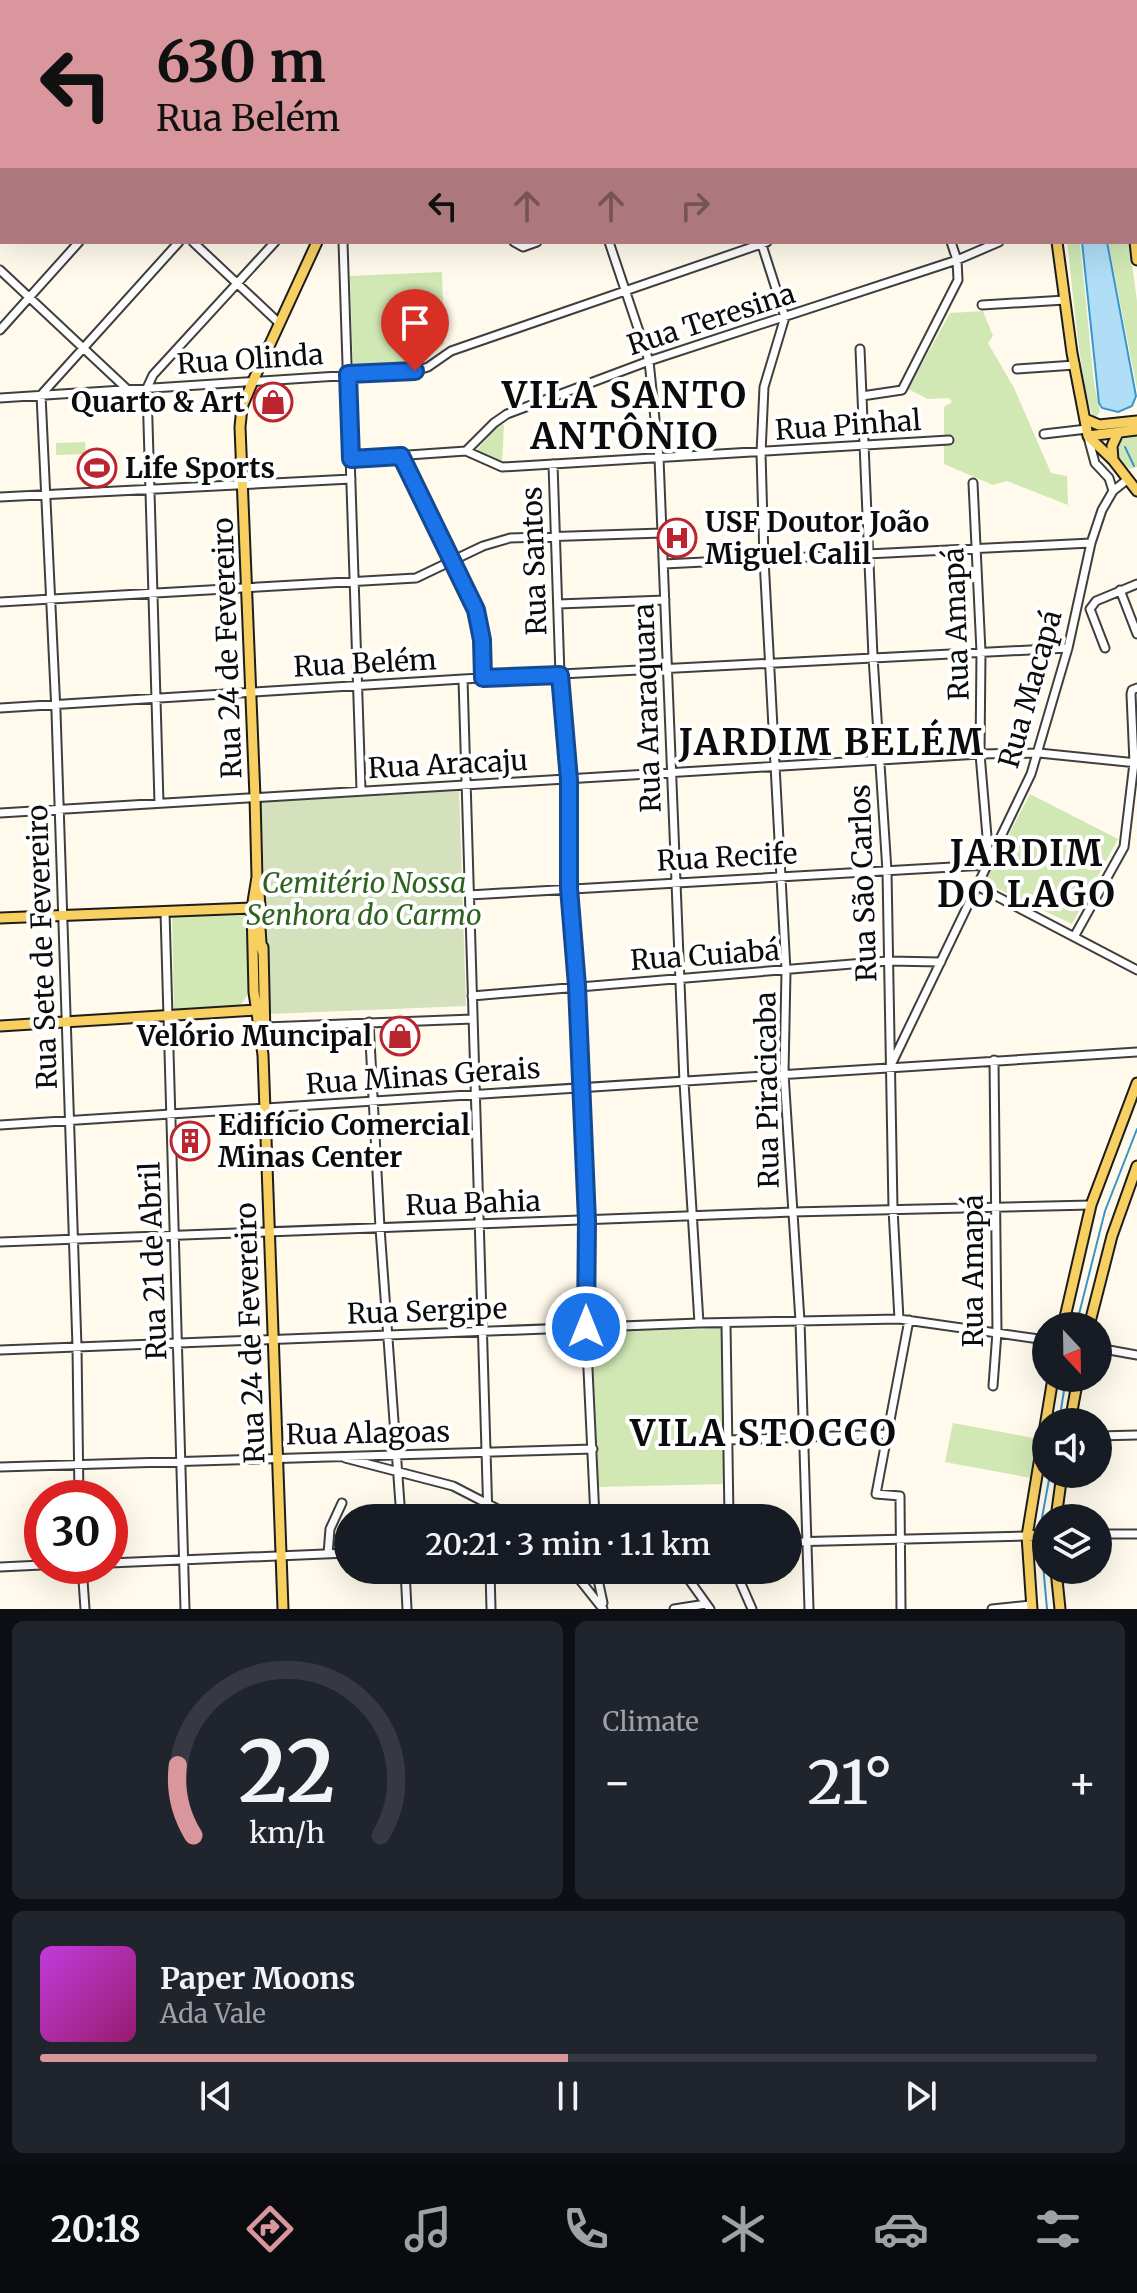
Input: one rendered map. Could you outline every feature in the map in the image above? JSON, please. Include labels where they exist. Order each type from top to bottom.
[{"type":"main road","name":"Rua 24 de Fevereiro","points":[[283,1609],[263,1055],[254,992],[252,908],[257,877],[240,417],[278,322],[316,244]]},
{"type":"main road","points":[[1057,244],[1087,428],[1137,491]]},
{"type":"main road","points":[[1087,428],[1137,421]]},
{"type":"main road","points":[[1087,428],[1118,433],[1137,430]]},
{"type":"main road","points":[[1113,460],[1112,446],[1118,433]]},
{"type":"main road","points":[[1128,479],[1137,472]]},
{"type":"main road","name":"Rua 24 de Fevereiro","points":[[257,877],[264,979],[263,1055]]},
{"type":"main road","points":[[0,918],[252,908],[258,915],[263,953]]},
{"type":"main road","points":[[241,1012],[264,979]]},
{"type":"main road","points":[[0,1026],[241,1012],[257,1014],[265,1027]]},
{"type":"main road","points":[[1066,1312],[1091,1205],[1137,1083]]},
{"type":"main road","points":[[1093,1312],[1112,1236],[1137,1166]]},
{"type":"main road","points":[[1032,1607],[1027,1536],[1051,1392]]},
{"type":"main road","points":[[1027,1536],[1032,1536]]},
{"type":"main road","points":[[1057,1584],[1060,1609]]},
{"type":"street","points":[[0,330],[77,244]]},
{"type":"street","points":[[41,395],[177,244]]},
{"type":"street","points":[[195,244],[278,322]]},
{"type":"street","points":[[159,803],[147,388],[153,375],[273,244]]},
{"type":"street","points":[[343,244],[361,790]]},
{"type":"street","name":"Rua Araraquara","points":[[610,244],[649,361],[659,458],[684,1082],[699,1323]]},
{"type":"street","name":"Rua Olinda","points":[[0,398],[415,371],[428,367],[451,351],[760,244]]},
{"type":"street","points":[[763,244],[785,317]]},
{"type":"street","points":[[862,396],[902,390],[958,280],[957,260],[952,244]]},
{"type":"street","name":"Rua Teresina","points":[[466,451],[507,414],[649,361],[957,260],[994,244]]},
{"type":"street","points":[[0,270],[128,390]]},
{"type":"street","points":[[982,305],[1065,300]]},
{"type":"street","name":"Rua Piracicaba","points":[[785,317],[764,387],[761,453],[779,876],[786,971],[784,1074],[800,1321],[809,1609]]},
{"type":"street","name":"Rua São Carlos","points":[[860,349],[873,657],[887,871],[893,1209],[899,1319]]},
{"type":"street","points":[[1017,369],[1075,365]]},
{"type":"street","name":"Rua Sete de Fevereiro","points":[[41,395],[56,705],[74,1239],[78,1480]]},
{"type":"street","points":[[1044,434],[1087,428],[1095,463],[1109,478],[1113,491],[1128,479]]},
{"type":"street","name":"Rua Pinhal","points":[[466,451],[502,467],[949,440]]},
{"type":"street","points":[[351,459],[466,451]]},
{"type":"street","points":[[401,456],[476,610],[482,640],[483,678]]},
{"type":"street","name":"Rua Santos","points":[[553,464],[560,675],[569,780],[569,888],[577,986],[587,1221],[586,1327],[595,1504]]},
{"type":"street","points":[[0,497],[351,479]]},
{"type":"street","name":"Rua Amapá","points":[[973,483],[981,652],[980,754],[988,862]]},
{"type":"street","name":"Rua Macapá","points":[[890,1067],[1039,753],[1068,648],[1091,543],[1102,510],[1113,491]]},
{"type":"street","points":[[0,602],[416,578],[483,546],[510,538],[662,533]]},
{"type":"street","points":[[664,564],[1091,543]]},
{"type":"street","points":[[1105,648],[1090,609],[1096,601],[1137,584]]},
{"type":"street","points":[[1120,590],[1137,634]]},
{"type":"street","points":[[558,604],[665,600]]},
{"type":"street","name":"Rua Belém","points":[[0,708],[463,679],[1068,648]]},
{"type":"street","points":[[335,1455],[453,1486],[488,1504],[463,679]]},
{"type":"street","points":[[1074,937],[1124,847],[1136,763],[1134,689]]},
{"type":"street","name":"Rua Aracaju","points":[[0,813],[361,790],[672,775],[980,754],[1039,753],[1136,763]]},
{"type":"street","name":"Rua Recife","points":[[469,895],[887,871],[988,862]]},
{"type":"street","points":[[977,886],[1137,970]]},
{"type":"street","name":"Rua 21 de Abril","points":[[165,912],[185,1609]]},
{"type":"street","name":"Rua Cuiabá","points":[[472,996],[888,961],[941,962]]},
{"type":"street","points":[[265,1027],[473,1019]]},
{"type":"street","points":[[369,1022],[400,1504]]},
{"type":"street","name":"Rua Minas Gerais","points":[[0,1125],[1137,1052]]},
{"type":"street","name":"Rua Amapá","points":[[993,1386],[997,1332],[994,1060]]},
{"type":"street","name":"Rua Bahia","points":[[0,1242],[792,1212],[1091,1205]]},
{"type":"street","name":"Rua Sergipe","points":[[0,1350],[699,1323],[899,1319],[1032,1338]]},
{"type":"street","points":[[901,1609],[900,1496],[876,1494],[909,1320]]},
{"type":"street","points":[[726,1324],[729,1504]]},
{"type":"street","points":[[1112,1351],[1137,1355]]},
{"type":"street","points":[[728,1440],[887,1434]]},
{"type":"street","points":[[1112,1436],[1137,1435]]},
{"type":"street","name":"Rua Alagoas","points":[[0,1467],[593,1449]]},
{"type":"street","points":[[328,1554],[330,1529],[342,1503]]},
{"type":"street","points":[[1112,1534],[1137,1534]]},
{"type":"street","points":[[802,1541],[1027,1536]]},
{"type":"street","points":[[128,1562],[334,1554]]},
{"type":"street","points":[[0,1567],[24,1566]]},
{"type":"street","points":[[83,1584],[85,1609]]},
{"type":"street","points":[[406,1584],[407,1609]]},
{"type":"street","points":[[490,1584],[491,1609]]},
{"type":"street","points":[[584,1584],[604,1609]]},
{"type":"street","points":[[598,1584],[604,1609]]},
{"type":"street","points":[[692,1584],[708,1606]]},
{"type":"street","points":[[741,1584],[752,1609]]},
{"type":"street","points":[[674,1609],[708,1606]]},
{"type":"street","points":[[992,1609],[1032,1607]]},
{"type":"green space","points":[[1067,244],[1080,244],[1094,383],[1100,411],[1095,419],[1081,364]]},
{"type":"green space","points":[[1108,244],[1129,244],[1137,301],[1137,389]]},
{"type":"green space","points":[[442,272],[444,344],[422,362],[414,364],[353,366],[350,276]]},
{"type":"green space","points":[[983,311],[993,336],[988,343],[1014,388],[1051,473],[1067,476],[1068,505],[1007,481],[993,485],[944,464],[944,407],[952,402],[949,398],[928,399],[908,389],[950,313]]},
{"type":"green space","points":[[500,423],[504,425],[502,461],[476,451]]},
{"type":"green space","points":[[1137,433],[1137,467],[1130,469],[1119,460],[1118,449],[1124,436]]},
{"type":"green space","points":[[85,442],[86,454],[56,455],[56,443]]},
{"type":"green space","name":"Cemitério Nossa Senhora do Carmo","points":[[459,789],[466,1006],[269,1014],[261,800]]},
{"type":"green space","points":[[1030,794],[1118,839],[1072,924],[984,882]]},
{"type":"green space","points":[[248,911],[248,995],[237,1009],[174,1011],[172,915]]},
{"type":"green space","points":[[722,1329],[726,1484],[596,1487],[592,1330]]},
{"type":"green space","points":[[953,1423],[1032,1438],[1031,1478],[945,1462]]},
{"type":"water","points":[[1082,244],[1107,244],[1136,396],[1132,406],[1118,412],[1102,408]]},
{"type":"waterway","points":[[1125,447],[1134,466]]},
{"type":"waterway","points":[[1080,1312],[1105,1211],[1137,1129]]},
{"type":"waterway","points":[[1061,1408],[1064,1392]]},
{"type":"waterway","points":[[1045,1504],[1047,1488]]},
{"type":"waterway","points":[[1045,1584],[1047,1609]]},
{"type":"place","name":"Quarto & Art","points":[[273,402]]},
{"type":"place","name":"Life Sports","points":[[97,468]]},
{"type":"place","name":"USF Doutor João Miguel Calil","points":[[677,538]]},
{"type":"place","name":"Velório Muncipal","points":[[400,1036]]},
{"type":"place","name":"Edifício Comercial Minas Center","points":[[190,1141]]},
{"type":"district","name":"VILA SANTO ANTÔNIO","points":[[625,416]]},
{"type":"district","name":"JARDIM BELÉM","points":[[832,742]]},
{"type":"district","name":"JARDIM DO LAGO","points":[[1027,874]]},
{"type":"district","name":"VILA STOCCO","points":[[764,1433]]},
{"type":"route","points":[[415,371],[348,374],[351,459],[401,456],[476,610],[482,640],[483,678],[560,675],[569,780],[569,888],[577,986],[587,1221],[586,1327]]}]
